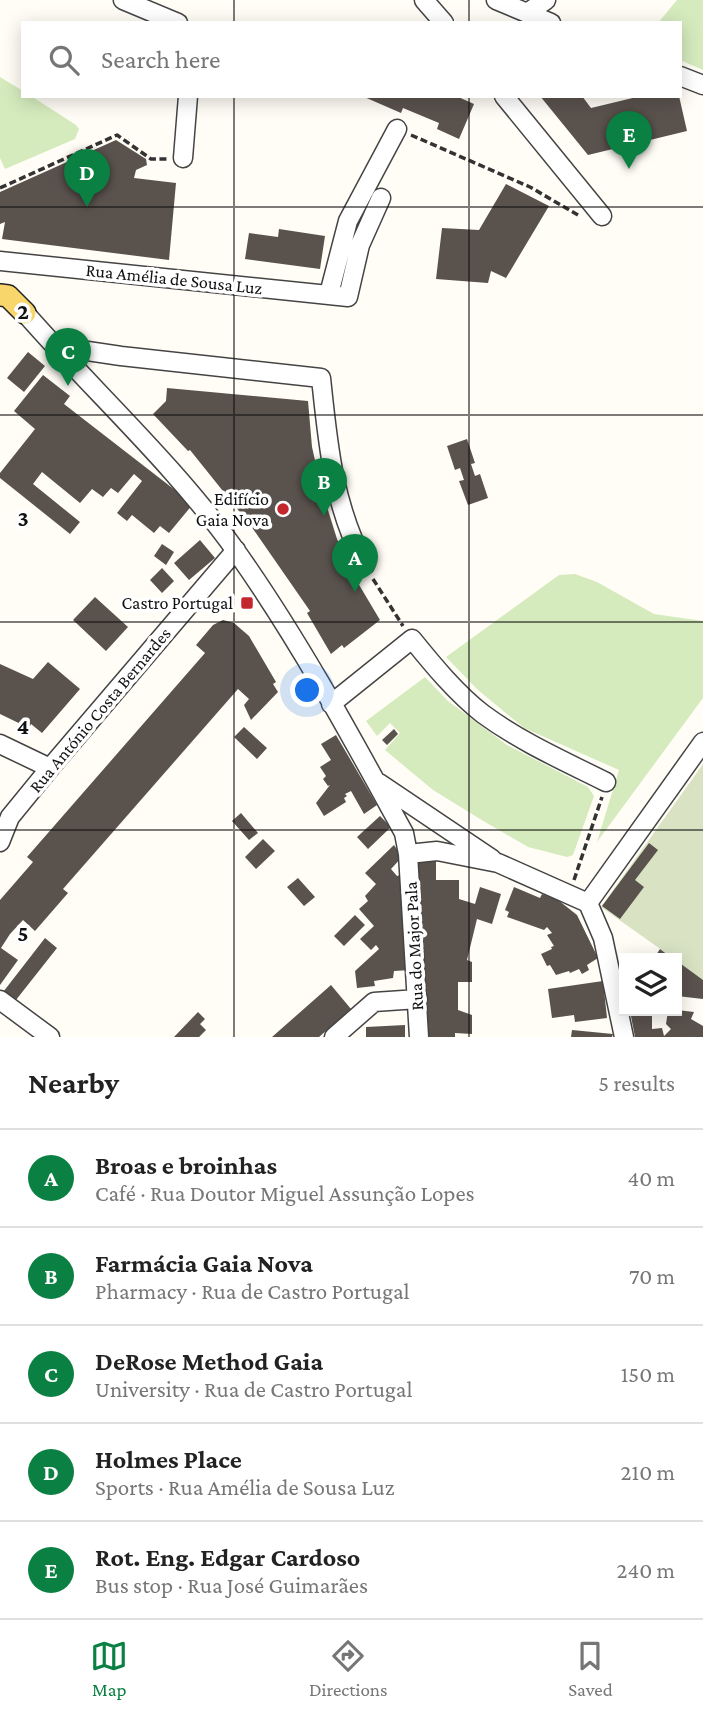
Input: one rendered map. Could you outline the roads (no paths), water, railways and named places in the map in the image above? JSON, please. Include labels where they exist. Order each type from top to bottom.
[{"type":"main road","points":[[4,295],[25,313]]},
{"type":"street","points":[[123,0],[173,21]]},
{"type":"street","points":[[496,0],[546,21]]},
{"type":"street","points":[[527,13],[546,0]]},
{"type":"street","points":[[682,77],[703,85]]},
{"type":"street","points":[[183,158],[188,98]]},
{"type":"street","points":[[506,98],[602,215]]},
{"type":"street","points":[[329,294],[348,221],[397,129]]},
{"type":"street","name":"Rua Amélia de Sousa Luz","points":[[0,261],[348,297],[360,245],[381,198]]},
{"type":"street","name":"Rua do Major Pala","points":[[25,313],[164,461],[236,550],[311,667],[376,781],[404,833],[408,854],[419,1037]]},
{"type":"street","points":[[54,346],[321,378],[329,454],[338,495],[349,534],[365,565]]},
{"type":"street","name":"Rua António Costa Bernardes","points":[[0,842],[10,817],[236,550]]},
{"type":"street","points":[[331,704],[412,639],[431,663],[481,712],[520,738],[606,782]]},
{"type":"street","points":[[588,904],[703,743]]},
{"type":"street","points":[[0,744],[50,768]]},
{"type":"street","points":[[376,781],[498,863],[588,904],[603,938],[624,1037]]},
{"type":"street","points":[[404,833],[416,821],[431,816]]},
{"type":"street","points":[[408,854],[437,851],[498,863]]},
{"type":"street","points":[[334,1037],[374,1002],[418,999]]},
{"type":"street","points":[[0,1000],[50,1037]]},
{"type":"place","name":"Rot. Eng. Edgar Cardoso","points":[[629,169]]},
{"type":"place","name":"Holmes Place","points":[[87,207]]},
{"type":"place","name":"DeRose Method Gaia","points":[[68,386]]},
{"type":"place","name":"Edifício Gaia Nova","points":[[283,509]]},
{"type":"place","name":"Farmácia Gaia Nova","points":[[324,516]]},
{"type":"place","name":"Broas e broinhas","points":[[355,592]]},
{"type":"place","name":"Castro Portugal","points":[[247,603]]}]
